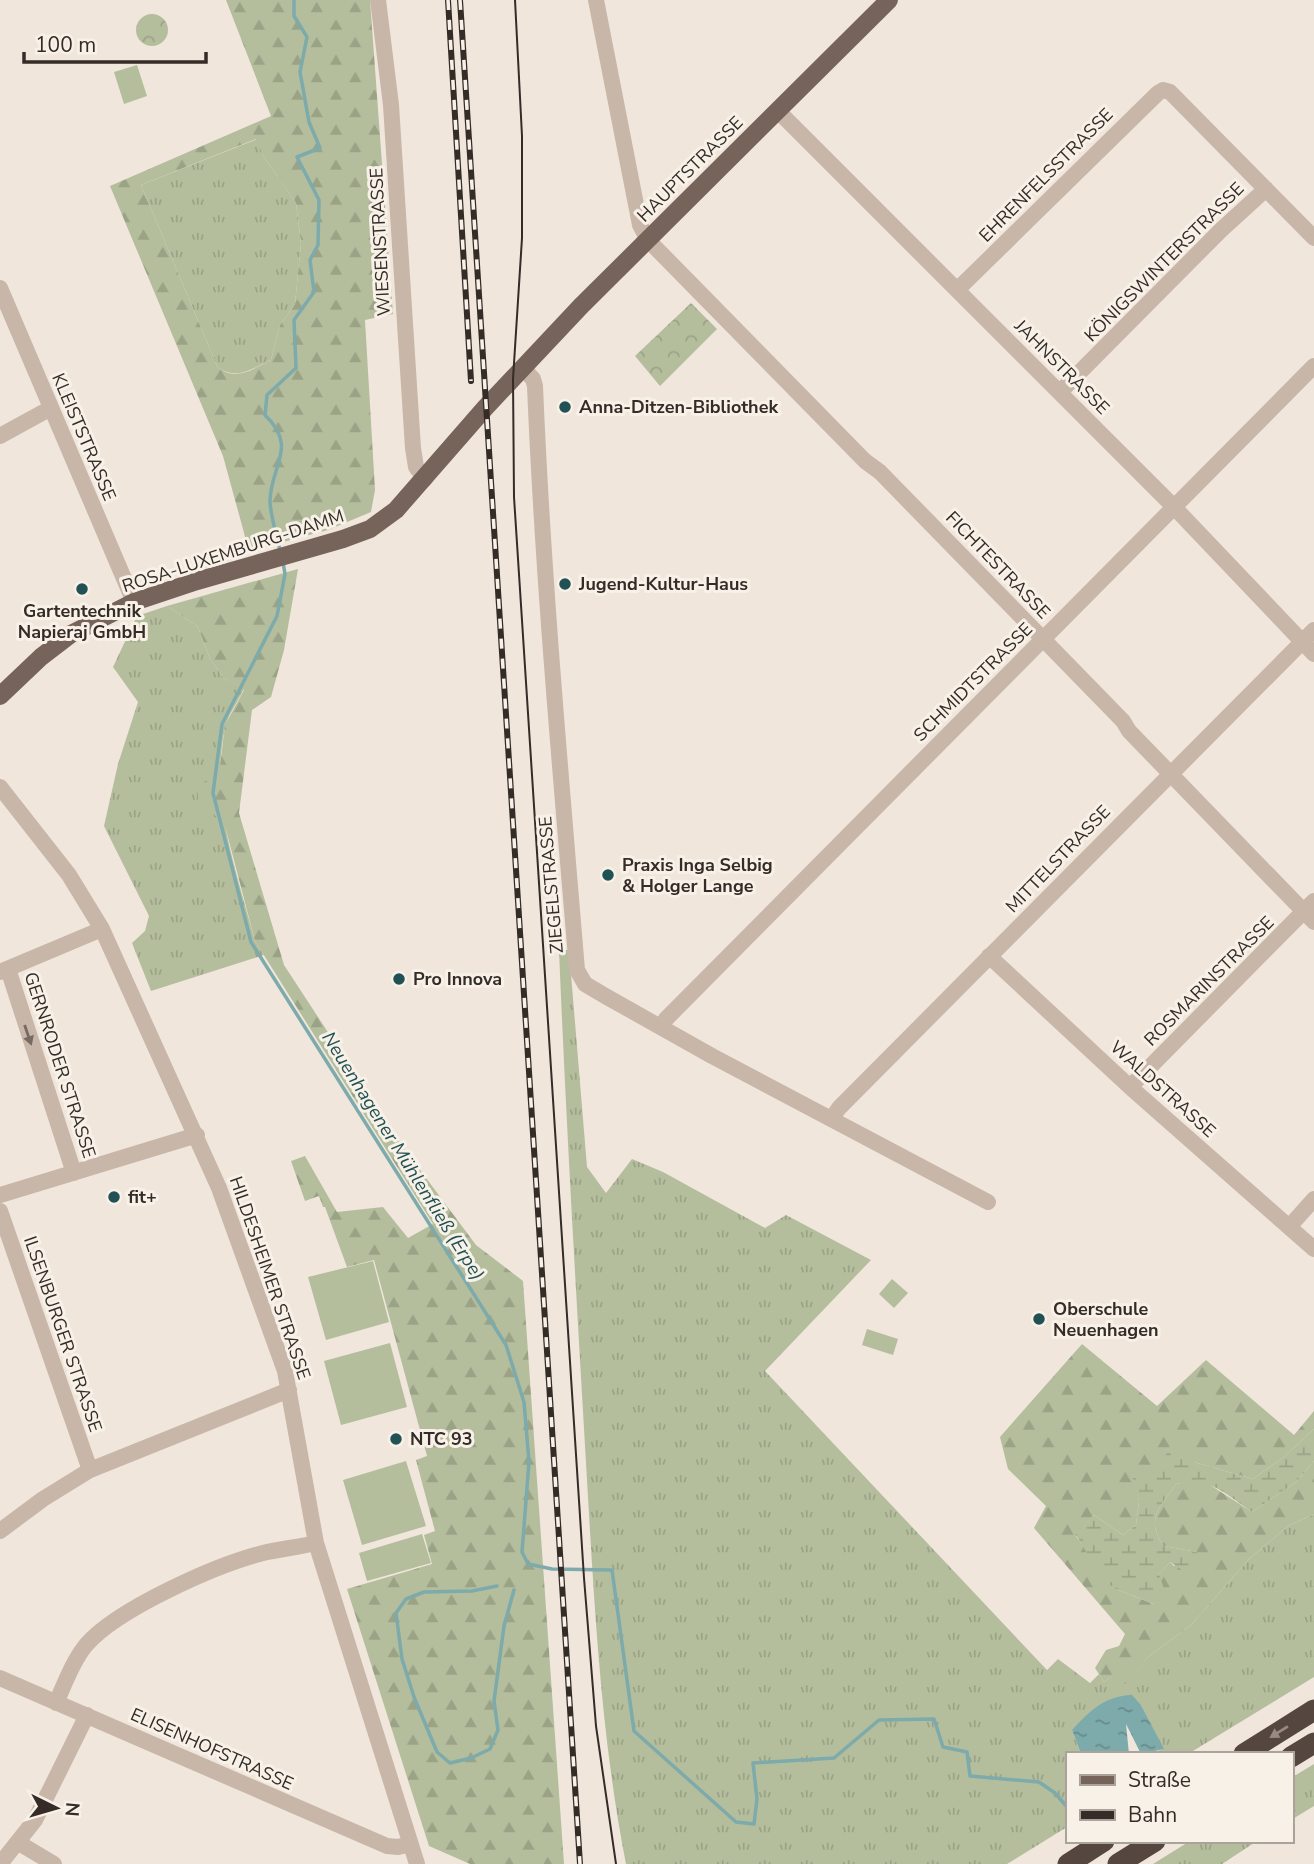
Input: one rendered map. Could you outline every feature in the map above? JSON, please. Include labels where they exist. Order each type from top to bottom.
[{"type":"highway","points":[[1247,1752],[1314,1710]]},
{"type":"highway","points":[[1293,1756],[1314,1743]]},
{"type":"highway","points":[[1068,1864],[1101,1843]]},
{"type":"highway","points":[[1118,1864],[1152,1843]]},
{"type":"main road","name":"HAUPTSTRASSE","points":[[523,368],[581,306],[889,0]]},
{"type":"main road","name":"ROSA-LUXEMBURG-DAMM","points":[[0,696],[64,639],[134,602],[370,528],[396,510],[523,368]]},
{"type":"street","name":"WIESENSTRASSE","points":[[378,0],[391,105],[413,448],[416,467],[425,479]]},
{"type":"street","points":[[596,0],[640,225],[648,240]]},
{"type":"street","name":"EHRENFELSSTRASSE","points":[[958,289],[1163,90],[1170,92],[1266,189]]},
{"type":"street","name":"JAHNSTRASSE","points":[[778,111],[1173,506],[1314,654]]},
{"type":"street","points":[[1266,189],[1314,238]]},
{"type":"street","name":"KÖNIGSWINTERSTRASSE","points":[[1060,392],[1221,230],[1266,189]]},
{"type":"street","name":"FICHTESTRASSE","points":[[648,240],[1043,638],[1169,773],[1311,912]]},
{"type":"street","name":"KLEISTSTRASSE","points":[[0,288],[134,602]]},
{"type":"street","name":"SCHMIDTSTRASSE","points":[[661,1027],[1314,366]]},
{"type":"street","name":"ZIEGELSTRASSE","points":[[523,368],[533,379],[535,386],[546,573],[577,970],[585,985],[988,1202]]},
{"type":"street","points":[[0,436],[51,408]]},
{"type":"street","name":"MITTELSTRASSE","points":[[832,1118],[1169,773],[1314,630]]},
{"type":"street","name":"HILDESHEIMER STRASSE","points":[[0,787],[69,875],[102,929],[197,1135],[249,1269],[276,1343],[289,1390],[316,1544],[417,1864]]},
{"type":"street","name":"ROSMARINSTRASSE","points":[[1130,1087],[1311,912]]},
{"type":"street","name":"GERNRODER STRASSE","points":[[74,1173],[4,970],[102,929]]},
{"type":"street","name":"WALDSTRASSE","points":[[989,956],[1130,1087],[1314,1249]]},
{"type":"street","points":[[0,1195],[197,1135]]},
{"type":"street","points":[[1289,1227],[1314,1199]]},
{"type":"street","name":"ILSENBURGER STRASSE","points":[[0,1211],[90,1470]]},
{"type":"street","points":[[0,1531],[43,1499],[90,1470],[289,1390]]},
{"type":"street","points":[[56,1703],[85,1646],[110,1623],[133,1609],[222,1568],[261,1554],[316,1544]]},
{"type":"street","name":"ELISENHOFSTRASSE","points":[[0,1678],[387,1846],[410,1844]]},
{"type":"street","points":[[1,1861],[19,1843],[50,1794],[86,1715]]},
{"type":"street","points":[[19,1843],[54,1864]]},
{"type":"green space","points":[[226,0],[370,0],[393,314],[365,320],[375,490],[371,512],[328,530],[249,551],[223,456],[110,186],[271,116]],"holes":[[[256,139],[264,157],[296,203],[301,243],[295,304],[280,325],[271,360],[251,370],[232,374],[218,368],[141,185]]]},
{"type":"green space","points":[[152,14],[163,19],[168,30],[163,41],[152,46],[141,41],[136,30],[141,19]]},
{"type":"green space","points":[[137,65],[147,96],[124,104],[114,72]]},
{"type":"green space","points":[[257,139],[264,157],[296,203],[301,243],[295,304],[280,325],[271,360],[245,372],[232,373],[218,368],[141,185]]},
{"type":"green space","points":[[691,303],[717,329],[660,386],[635,356]]},
{"type":"green space","points":[[298,569],[284,650],[271,697],[252,710],[239,813],[284,965],[403,1147],[476,1245],[523,1281],[564,1864],[470,1864],[429,1846],[347,1589],[432,1564],[424,1535],[435,1531],[416,1460],[427,1456],[374,1260],[347,1267],[325,1207],[319,1196],[305,1201],[291,1161],[305,1156],[337,1212],[383,1207],[408,1238],[433,1224],[255,941],[224,822],[198,803],[198,785],[219,774],[225,725],[244,690],[224,678],[210,659],[198,627],[167,606]]},
{"type":"green space","points":[[167,606],[198,627],[210,659],[224,678],[244,689],[225,728],[220,782],[233,862],[255,941],[264,955],[151,991],[132,943],[145,931],[149,916],[104,826],[118,764],[138,702],[113,667],[137,616]]},
{"type":"green space","points":[[559,950],[569,950],[587,1167],[606,1193],[632,1159],[663,1172],[765,1228],[786,1215],[871,1260],[765,1371],[1047,1670],[1058,1659],[1090,1683],[1099,1674],[1104,1682],[1111,1677],[1129,1683],[1148,1657],[1191,1625],[1249,1559],[1288,1526],[1314,1514],[1314,1677],[1191,1752],[1155,1752],[1163,1749],[1141,1705],[1072,1730],[1080,1752],[1066,1752],[1066,1828],[1007,1864],[626,1864],[610,1764],[595,1614]]},
{"type":"green space","points":[[373,1261],[389,1322],[326,1340],[308,1277]]},
{"type":"green space","points":[[892,1279],[908,1293],[894,1308],[879,1294]]},
{"type":"green space","points":[[867,1329],[898,1339],[893,1355],[862,1345]]},
{"type":"green space","points":[[390,1343],[407,1407],[341,1425],[324,1361]]},
{"type":"green space","points":[[1082,1344],[1157,1406],[1206,1360],[1294,1435],[1314,1411],[1314,1429],[1284,1457],[1253,1479],[1194,1462],[1134,1478],[1139,1501],[1136,1525],[1123,1535],[1094,1515],[1076,1536],[1113,1588],[1154,1604],[1159,1574],[1170,1562],[1174,1566],[1197,1552],[1164,1546],[1155,1528],[1160,1506],[1176,1484],[1196,1480],[1207,1483],[1252,1512],[1295,1483],[1314,1461],[1314,1514],[1288,1526],[1249,1559],[1191,1625],[1148,1657],[1130,1683],[1120,1684],[1111,1677],[1104,1682],[1095,1668],[1106,1650],[1119,1646],[1125,1634],[1034,1528],[1046,1506],[1008,1469],[1000,1437]]},
{"type":"green space","points":[[1314,1429],[1314,1461],[1295,1483],[1252,1512],[1217,1488],[1199,1483],[1176,1484],[1160,1506],[1155,1528],[1164,1546],[1197,1552],[1197,1564],[1185,1572],[1170,1562],[1159,1574],[1164,1589],[1154,1604],[1113,1588],[1096,1568],[1076,1535],[1094,1515],[1123,1535],[1136,1525],[1139,1501],[1133,1478],[1155,1471],[1173,1444],[1194,1462],[1253,1479],[1284,1457]]},
{"type":"green space","points":[[406,1461],[426,1526],[362,1545],[343,1480]]},
{"type":"green space","points":[[422,1534],[431,1563],[367,1581],[359,1553]]},
{"type":"green space","points":[[1314,1764],[1314,1806],[1293,1819],[1293,1777]]},
{"type":"green space","points":[[1187,1843],[1254,1843],[1222,1864],[1153,1864]]},
{"type":"water","points":[[1132,1695],[1141,1705],[1164,1749],[1140,1752],[1126,1724],[1129,1752],[1080,1752],[1072,1730],[1105,1702]]},
{"type":"waterway","name":"Neuenhagener Mühlenfließ (Erpe)","points":[[280,551],[270,502],[282,447],[275,427],[265,415],[267,395],[296,368],[294,320],[314,292],[310,260],[318,245],[319,200],[297,157],[320,148],[309,122],[300,72],[307,37],[294,16],[294,0]]},
{"type":"waterway","name":"Neuenhagener Mühlenfließ (Erpe)","points":[[283,562],[285,574],[277,616],[222,724],[213,793],[251,942],[506,1345],[524,1402],[529,1462],[522,1552],[528,1564],[552,1569],[612,1570],[634,1731],[736,1822],[754,1824],[757,1799],[753,1763],[834,1758],[879,1720],[934,1719],[943,1747],[967,1752],[970,1776],[1039,1782],[1055,1793],[1066,1806]]},
{"type":"waterway","points":[[497,1586],[472,1591],[424,1592],[406,1599],[396,1613],[402,1659],[414,1697],[437,1752],[450,1763],[471,1758],[490,1749],[498,1730],[494,1701],[504,1626],[514,1590]]},
{"type":"tram line","points":[[515,0],[522,136],[522,238],[513,379],[514,497],[584,1578],[596,1726],[616,1864]]},
{"type":"railway","points":[[448,0],[471,381]]},
{"type":"railway","points":[[460,0],[580,1864]]},
{"type":"place","name":"Anna-Ditzen-Bibliothek","points":[[565,407]]},
{"type":"place","name":"Jugend-Kultur-Haus","points":[[565,584]]},
{"type":"place","name":"Gartentechnik Napieraj GmbH","points":[[82,589]]},
{"type":"place","name":"Praxis Inga Selbig & Holger Lange","points":[[608,875]]},
{"type":"place","name":"Pro Innova","points":[[399,979]]},
{"type":"place","name":"fit+","points":[[114,1197]]},
{"type":"place","name":"Oberschule Neuenhagen","points":[[1039,1319]]},
{"type":"place","name":"NTC 93","points":[[396,1439]]}]
